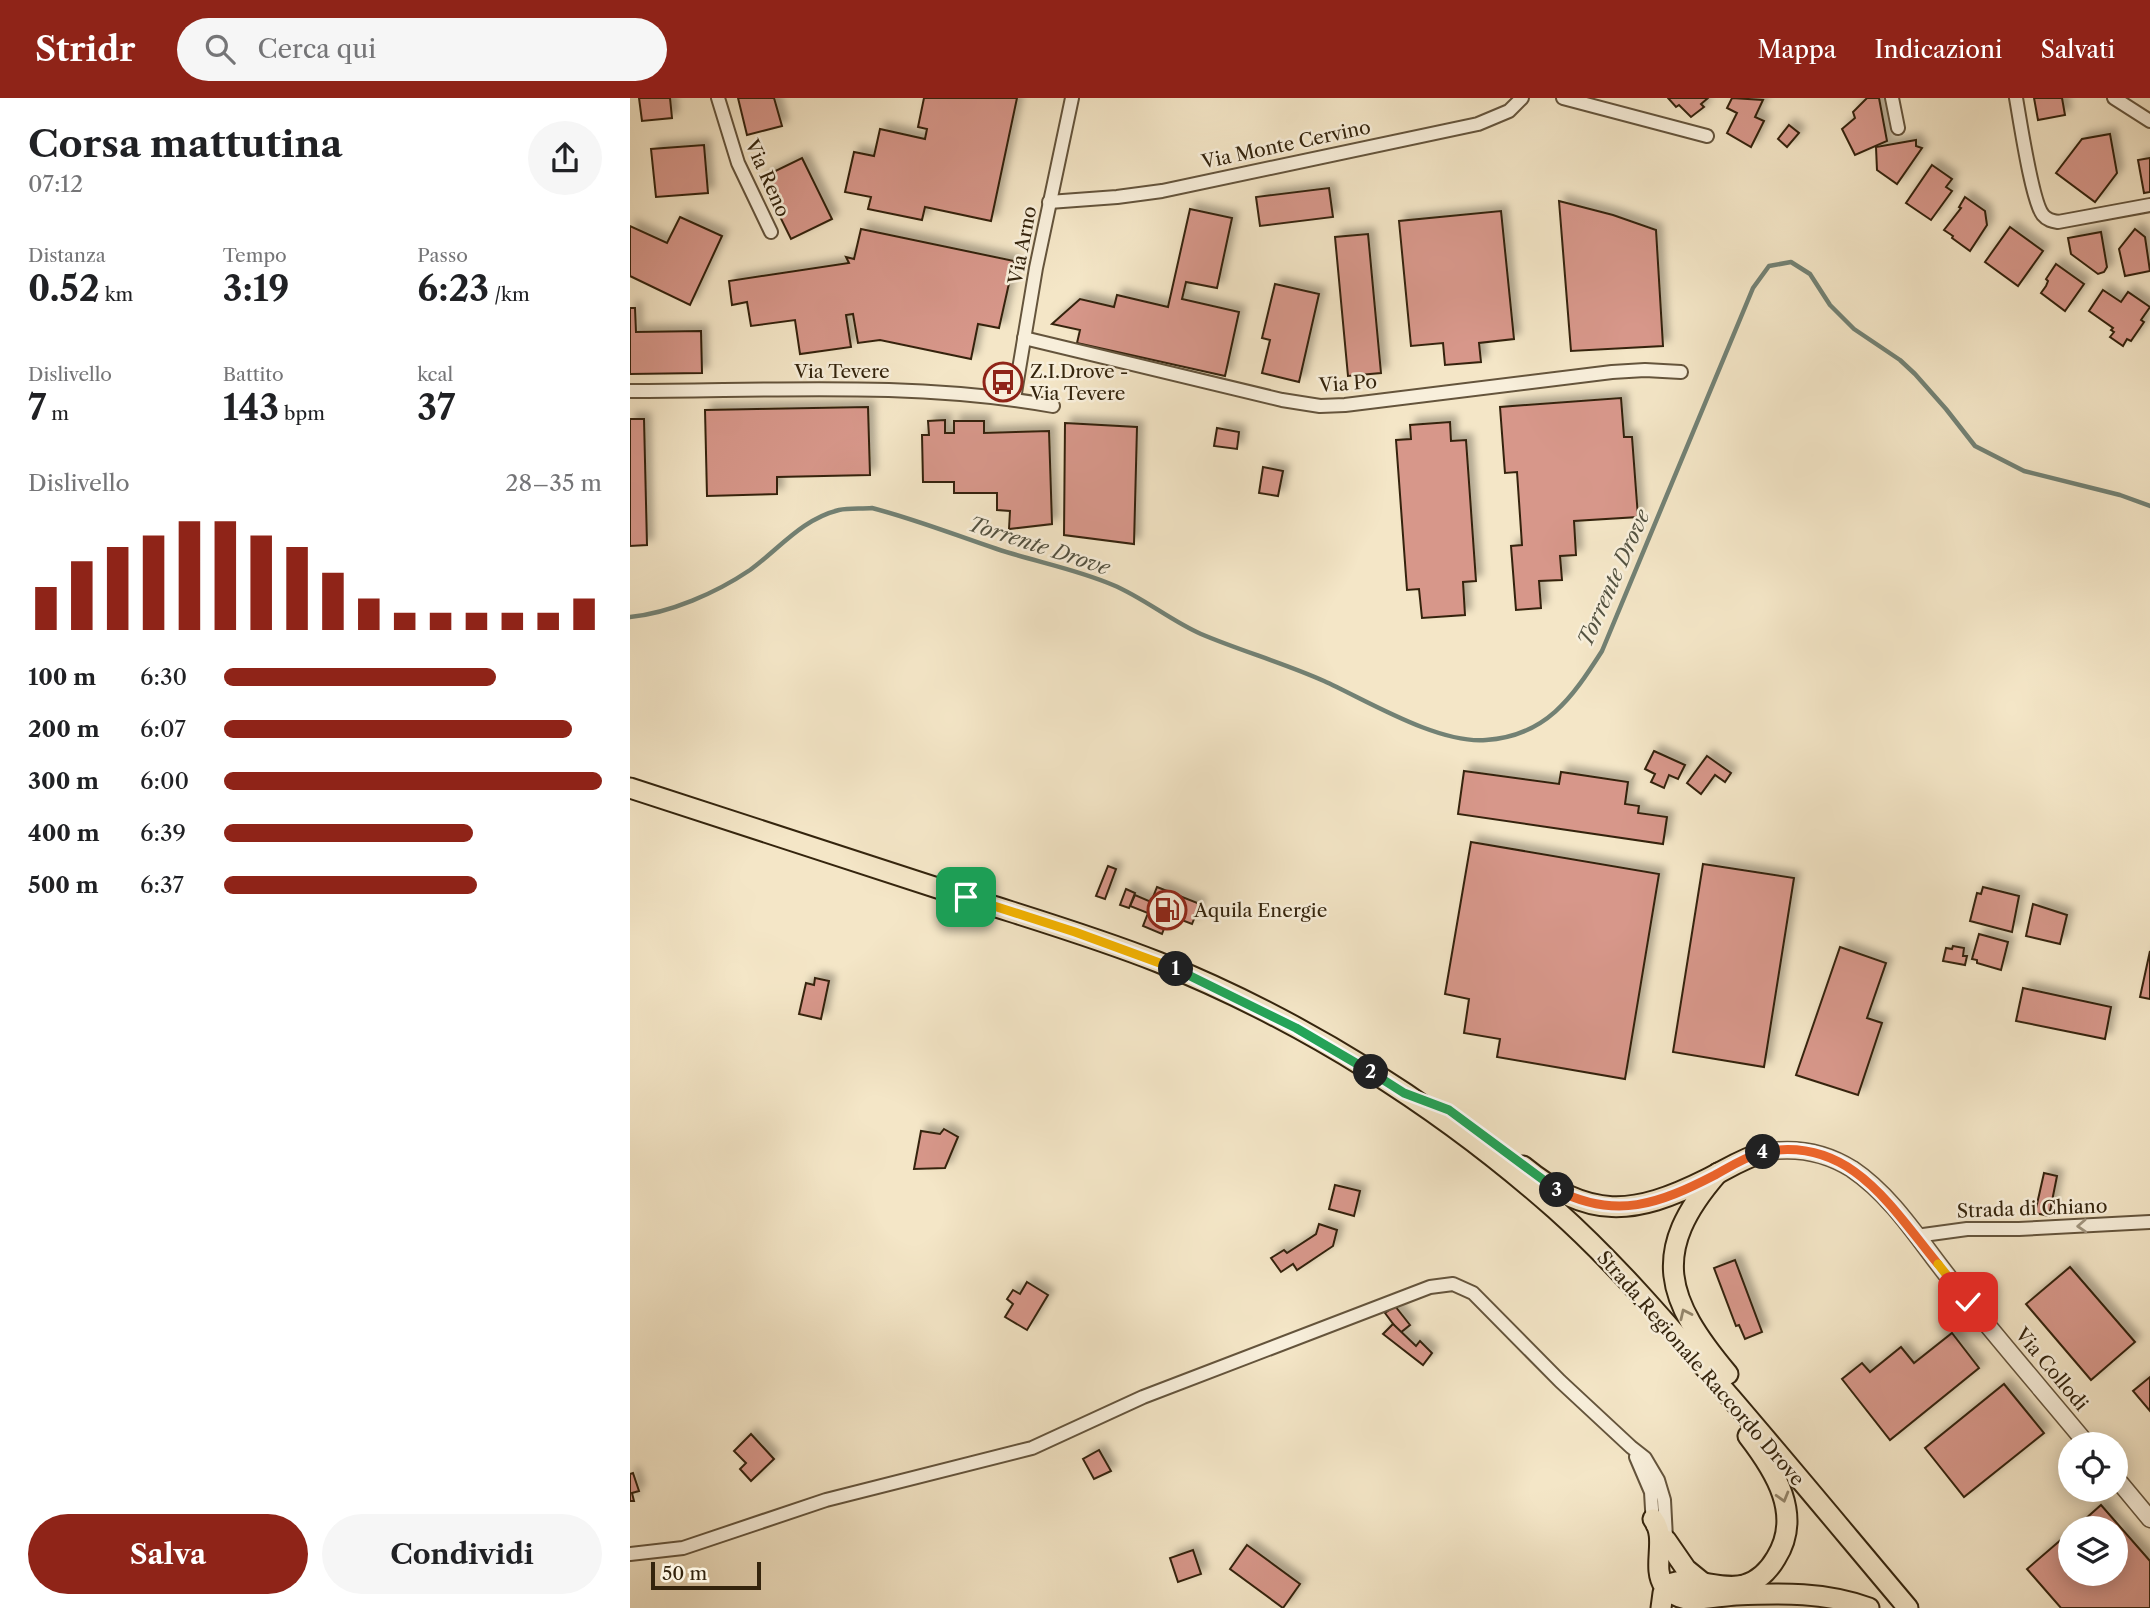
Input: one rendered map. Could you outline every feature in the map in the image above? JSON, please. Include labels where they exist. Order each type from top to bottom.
[{"type":"main road","name":"Strada Regionale Raccordo Drove","points":[[630,788],[1075,932],[1158,962],[1232,995],[1296,1028],[1404,1093],[1515,1175],[1596,1248],[1680,1338],[1908,1608]]},
{"type":"main road","points":[[1404,1093],[1449,1110],[1548,1185],[1586,1202],[1618,1207],[1645,1205],[1663,1199],[1743,1159],[1765,1152]]},
{"type":"main road","points":[[1718,1173],[1688,1212],[1677,1239],[1675,1281],[1681,1306],[1689,1324],[1705,1347],[1857,1527],[1871,1547],[1887,1583]]},
{"type":"main road","points":[[1596,1248],[1627,1295],[1760,1452],[1782,1490],[1787,1514],[1785,1537],[1769,1568],[1755,1580],[1698,1596]]},
{"type":"main road","points":[[1653,1518],[1660,1532],[1660,1575],[1665,1588],[1664,1608]]},
{"type":"main road","points":[[1666,1540],[1686,1569],[1698,1596]]},
{"type":"main road","points":[[1665,1588],[1682,1598],[1821,1595],[1869,1608]]},
{"type":"street","name":"Via Reno","points":[[718,98],[738,163],[771,232]]},
{"type":"street","name":"Via Arno","points":[[1014,399],[1049,202],[1072,98]]},
{"type":"street","name":"Via Monte Cervino","points":[[1049,202],[1153,193],[1478,124],[1509,111],[1522,98]]},
{"type":"street","points":[[1563,98],[1706,136]]},
{"type":"street","points":[[1892,98],[1898,128]]},
{"type":"street","points":[[2016,98],[2039,208],[2045,217],[2058,222],[2150,205]]},
{"type":"street","points":[[2115,98],[2150,121]]},
{"type":"street","name":"Via Po","points":[[1024,338],[1282,400],[1320,406],[1612,372],[1681,372]]},
{"type":"street","name":"Via Tevere","points":[[630,391],[875,390],[1014,399],[1053,407]]},
{"type":"street","name":"Via Collodi","points":[[1765,1152],[1805,1151],[1823,1156],[1847,1167],[1881,1192],[2077,1432]]},
{"type":"street","name":"Strada di Chiano","points":[[1916,1236],[1958,1229],[2150,1222]]},
{"type":"street","points":[[630,1553],[682,1548],[826,1500],[1032,1448],[1143,1397],[1247,1356],[1430,1287],[1453,1284],[1473,1293],[1645,1458],[1658,1480],[1665,1505],[1665,1588]]},
{"type":"street","points":[[1631,1447],[1648,1482],[1653,1518],[1654,1608]]},
{"type":"street","points":[[2128,1492],[2150,1519]]},
{"type":"building","points":[[639,98],[670,98],[672,118],[642,121]]},
{"type":"building","points":[[738,98],[774,98],[782,126],[747,135]]},
{"type":"building","points":[[924,98],[1017,98],[991,221],[925,207],[922,220],[868,209],[871,197],[845,192],[854,152],[874,156],[880,129],[925,139],[927,129],[918,127]]},
{"type":"building","points":[[1668,98],[1708,98],[1701,104],[1704,107],[1691,117]]},
{"type":"building","points":[[1732,98],[1763,100],[1755,117],[1764,121],[1751,147],[1727,133],[1737,113],[1727,108]]},
{"type":"building","points":[[1867,98],[1879,98],[1887,141],[1855,155],[1842,129],[1855,118],[1853,112]]},
{"type":"building","points":[[2034,98],[2062,98],[2065,115],[2038,120]]},
{"type":"building","points":[[1789,125],[1799,133],[1787,147],[1778,139]]},
{"type":"building","points":[[2110,134],[2117,173],[2095,202],[2056,173],[2082,139]]},
{"type":"building","points":[[1916,140],[1916,146],[1922,148],[1897,184],[1877,170],[1876,147]]},
{"type":"building","points":[[704,145],[708,193],[656,197],[651,149]]},
{"type":"building","points":[[802,158],[832,219],[791,239],[761,178]]},
{"type":"building","points":[[2150,158],[2150,192],[2144,193],[2138,160]]},
{"type":"building","points":[[1932,165],[1952,179],[1946,187],[1952,191],[1931,220],[1906,203]]},
{"type":"building","points":[[1329,188],[1333,217],[1260,226],[1256,197]]},
{"type":"building","points":[[1965,197],[1985,211],[1987,225],[1970,251],[1944,230],[1961,208],[1959,207]]},
{"type":"building","points":[[1559,201],[1656,230],[1663,346],[1571,351]]},
{"type":"building","points":[[1190,209],[1232,218],[1217,288],[1186,282],[1182,299],[1239,312],[1225,376],[1077,343],[1080,330],[1052,324],[1080,299],[1114,307],[1117,295],[1168,307]]},
{"type":"building","points":[[1501,211],[1514,339],[1479,343],[1481,362],[1445,365],[1443,343],[1411,346],[1399,221]]},
{"type":"building","points":[[680,217],[722,236],[690,305],[630,276],[630,226],[667,243]]},
{"type":"building","points":[[2010,227],[2043,251],[2018,286],[1985,262]]},
{"type":"building","points":[[861,229],[1014,261],[999,328],[978,324],[971,359],[880,340],[858,343],[853,314],[846,315],[851,347],[800,354],[795,320],[751,326],[747,302],[732,305],[729,281],[849,263],[846,257],[854,259]]},
{"type":"building","points":[[2135,229],[2145,237],[2150,271],[2125,276],[2119,249]]},
{"type":"building","points":[[2101,232],[2107,267],[2104,272],[2098,274],[2071,254],[2068,238]]},
{"type":"building","points":[[1368,234],[1381,373],[1348,376],[1335,237]]},
{"type":"building","points":[[2056,264],[2084,284],[2065,311],[2041,293]]},
{"type":"building","points":[[1275,284],[1319,294],[1299,382],[1262,373],[1270,340],[1262,338]]},
{"type":"building","points":[[2103,290],[2121,302],[2128,292],[2150,307],[2131,341],[2127,339],[2123,346],[2110,337],[2114,332],[2111,330],[2113,328],[2089,311]]},
{"type":"building","points":[[630,308],[635,308],[636,332],[701,331],[702,373],[630,374]]},
{"type":"building","points":[[1621,398],[1624,437],[1632,437],[1638,517],[1574,521],[1576,555],[1560,556],[1562,580],[1539,581],[1541,608],[1516,610],[1511,546],[1522,545],[1517,472],[1505,473],[1500,407]]},
{"type":"building","points":[[868,407],[870,475],[777,477],[777,494],[707,496],[705,410]]},
{"type":"building","points":[[630,419],[644,419],[647,545],[630,546]]},
{"type":"building","points":[[945,420],[945,433],[954,433],[954,421],[984,421],[984,433],[1049,431],[1052,524],[1009,529],[1010,511],[997,510],[997,493],[954,493],[954,482],[923,482],[922,435],[929,435],[928,421]]},
{"type":"building","points":[[1450,422],[1451,441],[1466,440],[1476,581],[1463,582],[1465,615],[1422,618],[1419,589],[1407,590],[1396,440],[1411,439],[1410,425]]},
{"type":"building","points":[[1065,423],[1137,427],[1134,544],[1064,535]]},
{"type":"building","points":[[1217,428],[1239,432],[1237,449],[1214,446]]},
{"type":"building","points":[[1263,467],[1283,471],[1278,496],[1259,493]]},
{"type":"building","points":[[1654,751],[1685,765],[1678,779],[1669,775],[1664,788],[1651,782],[1655,774],[1645,769]]},
{"type":"building","points":[[1707,756],[1731,773],[1725,782],[1715,775],[1701,794],[1687,783]]},
{"type":"building","points":[[1464,771],[1559,784],[1561,772],[1628,782],[1625,804],[1639,806],[1638,813],[1667,817],[1663,844],[1458,814]]},
{"type":"building","points":[[1471,842],[1659,874],[1625,1079],[1497,1057],[1500,1039],[1464,1033],[1469,999],[1445,994]]},
{"type":"building","points":[[1703,864],[1794,878],[1764,1067],[1673,1052]]},
{"type":"building","points":[[1108,866],[1116,869],[1105,899],[1096,896]]},
{"type":"building","points":[[1157,887],[1200,904],[1192,924],[1169,915],[1162,934],[1143,926],[1148,913],[1130,906],[1135,895],[1151,902]]},
{"type":"building","points":[[1983,887],[2019,896],[2012,932],[1970,921],[1977,893],[1981,894]]},
{"type":"building","points":[[1126,889],[1135,893],[1129,908],[1120,905]]},
{"type":"building","points":[[2033,904],[2067,915],[2060,944],[2026,936]]},
{"type":"building","points":[[1979,934],[2008,942],[2001,970],[1972,959]]},
{"type":"building","points":[[1953,946],[1964,948],[1963,956],[1967,956],[1965,965],[1943,961],[1946,948],[1952,949]]},
{"type":"building","points":[[1840,947],[1886,963],[1867,1018],[1882,1023],[1858,1095],[1796,1075]]},
{"type":"building","points":[[2150,951],[2150,999],[2140,997]]},
{"type":"building","points":[[815,978],[829,981],[821,1019],[799,1014],[806,983],[814,985]]},
{"type":"building","points":[[2023,988],[2111,1007],[2105,1039],[2016,1021]]},
{"type":"building","points":[[944,1129],[958,1137],[945,1168],[914,1169],[921,1131],[940,1134]]},
{"type":"building","points":[[2044,1173],[2057,1176],[2049,1216],[2035,1213]]},
{"type":"building","points":[[1335,1185],[1360,1191],[1354,1216],[1329,1209]]},
{"type":"building","points":[[1319,1224],[1337,1230],[1333,1246],[1297,1270],[1293,1264],[1281,1272],[1271,1258],[1284,1250],[1287,1253],[1316,1234]]},
{"type":"building","points":[[1735,1260],[1762,1332],[1745,1339],[1739,1325],[1736,1326],[1714,1268]]},
{"type":"building","points":[[2070,1267],[2135,1342],[2091,1380],[2026,1304]]},
{"type":"building","points":[[1027,1282],[1048,1295],[1027,1330],[1005,1317],[1013,1304],[1007,1299],[1013,1290],[1020,1294]]},
{"type":"building","points":[[1395,1306],[1410,1325],[1400,1333],[1385,1313]]},
{"type":"building","points":[[1393,1324],[1416,1346],[1420,1341],[1432,1353],[1423,1365],[1383,1334]]},
{"type":"building","points":[[1952,1333],[1979,1368],[1890,1440],[1842,1379],[1862,1363],[1870,1372],[1901,1347],[1914,1363]]},
{"type":"building","points":[[2150,1377],[2150,1411],[2133,1391]]},
{"type":"building","points":[[2004,1384],[2044,1433],[1964,1497],[1925,1448]]},
{"type":"building","points":[[751,1434],[774,1459],[751,1481],[740,1469],[746,1463],[734,1451]]},
{"type":"building","points":[[1099,1450],[1111,1471],[1094,1479],[1083,1459]]},
{"type":"building","points":[[633,1473],[639,1491],[632,1493],[634,1501],[630,1501],[630,1474]]},
{"type":"building","points":[[2101,1505],[2111,1516],[2089,1516]]},
{"type":"building","points":[[2128,1536],[2150,1561],[2150,1608],[2061,1608],[2027,1569],[2058,1542],[2058,1586],[2128,1586]]},
{"type":"building","points":[[1247,1545],[1300,1584],[1283,1608],[1230,1569]]},
{"type":"building","points":[[1193,1550],[1201,1574],[1178,1582],[1170,1558]]},
{"type":"waterway","name":"Torrente Drove","points":[[630,617],[677,606],[723,586],[750,570],[802,527],[826,514],[843,509],[872,508],[1012,554],[1099,579],[1124,590],[1201,634],[1324,681],[1425,728],[1467,739],[1507,737],[1525,731],[1555,712],[1580,684],[1602,651],[1753,288],[1769,266],[1791,262],[1810,274],[1830,305],[1854,329],[1900,360],[1915,374],[1975,446],[2024,471],[2120,495],[2150,506]]},
{"type":"place","name":"Z.I.Drove - Via Tevere","points":[[1003,382]]},
{"type":"place","name":"Aquila Energie","points":[[1167,910]]},
{"type":"route","points":[[966,897],[1142,956],[1232,995],[1318,1040],[1404,1093],[1449,1110],[1539,1179],[1566,1195],[1586,1202],[1607,1206],[1645,1205],[1672,1196],[1743,1159],[1765,1152],[1792,1150],[1823,1156],[1854,1171],[1881,1192],[1968,1302]]}]
